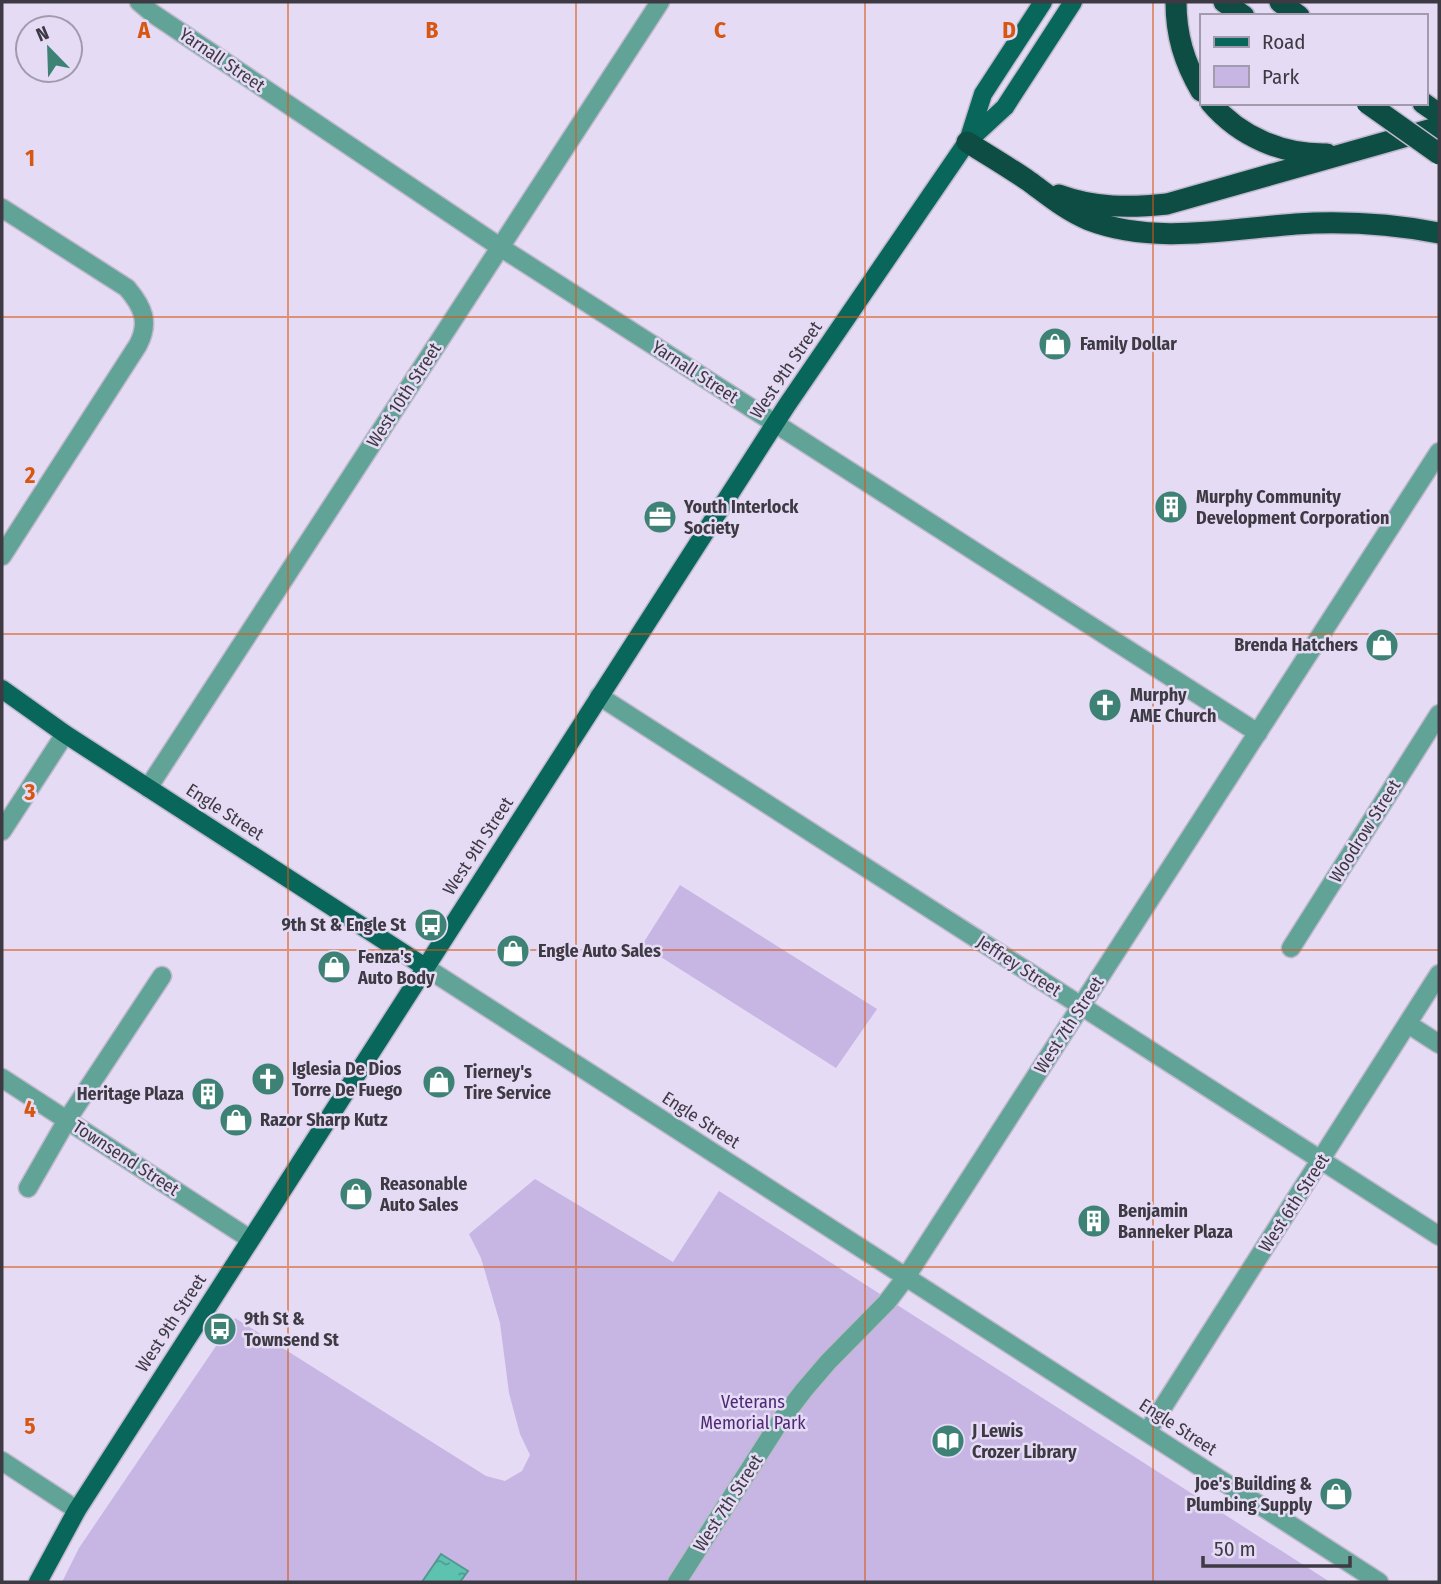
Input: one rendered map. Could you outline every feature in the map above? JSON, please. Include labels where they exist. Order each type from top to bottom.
[{"type":"highway","points":[[1176,2],[1179,40],[1188,67],[1200,89]]},
{"type":"highway","points":[[1224,2],[1241,14]]},
{"type":"highway","points":[[1280,2],[1296,14]]},
{"type":"highway","points":[[1213,105],[1244,132],[1278,148],[1316,154],[1347,154]]},
{"type":"highway","points":[[1370,105],[1439,154]]},
{"type":"highway","points":[[1028,181],[1064,197],[1085,202],[1145,207],[1188,199],[1439,127]]},
{"type":"highway","points":[[967,142],[1056,202],[1088,220],[1132,231],[1188,233],[1329,223],[1391,225],[1439,233]]},
{"type":"main road","name":"West 9th Street","points":[[967,142],[984,94],[1043,2]]},
{"type":"main road","name":"West 9th Street","points":[[38,1582],[77,1510],[775,424],[967,142],[1004,107],[1073,2]]},
{"type":"main road","name":"Engle Street","points":[[2,690],[65,734],[425,967]]},
{"type":"street","name":"Yarnall Street","points":[[139,2],[500,247],[1258,733]]},
{"type":"street","name":"West 10th Street","points":[[148,788],[660,2]]},
{"type":"street","points":[[2,208],[127,288],[142,311],[144,328],[138,345],[2,556]]},
{"type":"street","name":"West 7th Street","points":[[677,1582],[781,1420],[828,1362],[887,1302],[906,1277],[1439,452]]},
{"type":"street","name":"Jeffrey Street","points":[[599,696],[1439,1236]]},
{"type":"street","name":"Woodrow Street","points":[[1291,948],[1439,714]]},
{"type":"street","points":[[2,831],[65,734]]},
{"type":"street","name":"Engle Street","points":[[425,967],[1380,1582]]},
{"type":"street","name":"West 6th Street","points":[[1147,1432],[1439,974]]},
{"type":"street","points":[[28,1188],[67,1120],[162,976]]},
{"type":"street","points":[[1408,1024],[1439,1044]]},
{"type":"street","name":"Townsend Street","points":[[2,1078],[250,1239]]},
{"type":"street","points":[[2,1461],[77,1510]]},
{"type":"green space","points":[[680,885],[877,1009],[836,1068],[642,945]]},
{"type":"green space","name":"Veterans Memorial Park","points":[[535,1179],[673,1262],[719,1191],[1330,1582],[62,1582],[79,1548],[235,1318],[486,1476],[505,1481],[522,1471],[530,1455],[520,1434],[509,1393],[500,1323],[481,1258],[469,1234]]},
{"type":"water","points":[[441,1554],[468,1571],[460,1582],[422,1582]]},
{"type":"place","name":"Family Dollar","points":[[1055,344]]},
{"type":"place","name":"Murphy Community Development Corporation","points":[[1171,507]]},
{"type":"place","name":"Youth Interlock Society","points":[[660,517]]},
{"type":"place","name":"Brenda Hatchers","points":[[1382,645]]},
{"type":"place","name":"Murphy AME Church","points":[[1105,705]]},
{"type":"place","name":"9th St & Engle St","points":[[431,925]]},
{"type":"place","name":"Engle Auto Sales","points":[[513,951]]},
{"type":"place","name":"Fenza's Auto Body","points":[[334,967]]},
{"type":"place","name":"Iglesia De Dios Torre De Fuego","points":[[268,1079]]},
{"type":"place","name":"Tierney's Tire Service","points":[[439,1082]]},
{"type":"place","name":"Heritage Plaza","points":[[208,1094]]},
{"type":"place","name":"Razor Sharp Kutz","points":[[236,1120]]},
{"type":"place","name":"Reasonable Auto Sales","points":[[356,1194]]},
{"type":"place","name":"Benjamin Banneker Plaza","points":[[1094,1221]]},
{"type":"place","name":"9th St & Townsend St","points":[[220,1329]]},
{"type":"place","name":"J Lewis Crozer Library","points":[[948,1441]]},
{"type":"place","name":"Joe's Building & Plumbing Supply","points":[[1336,1494]]}]
